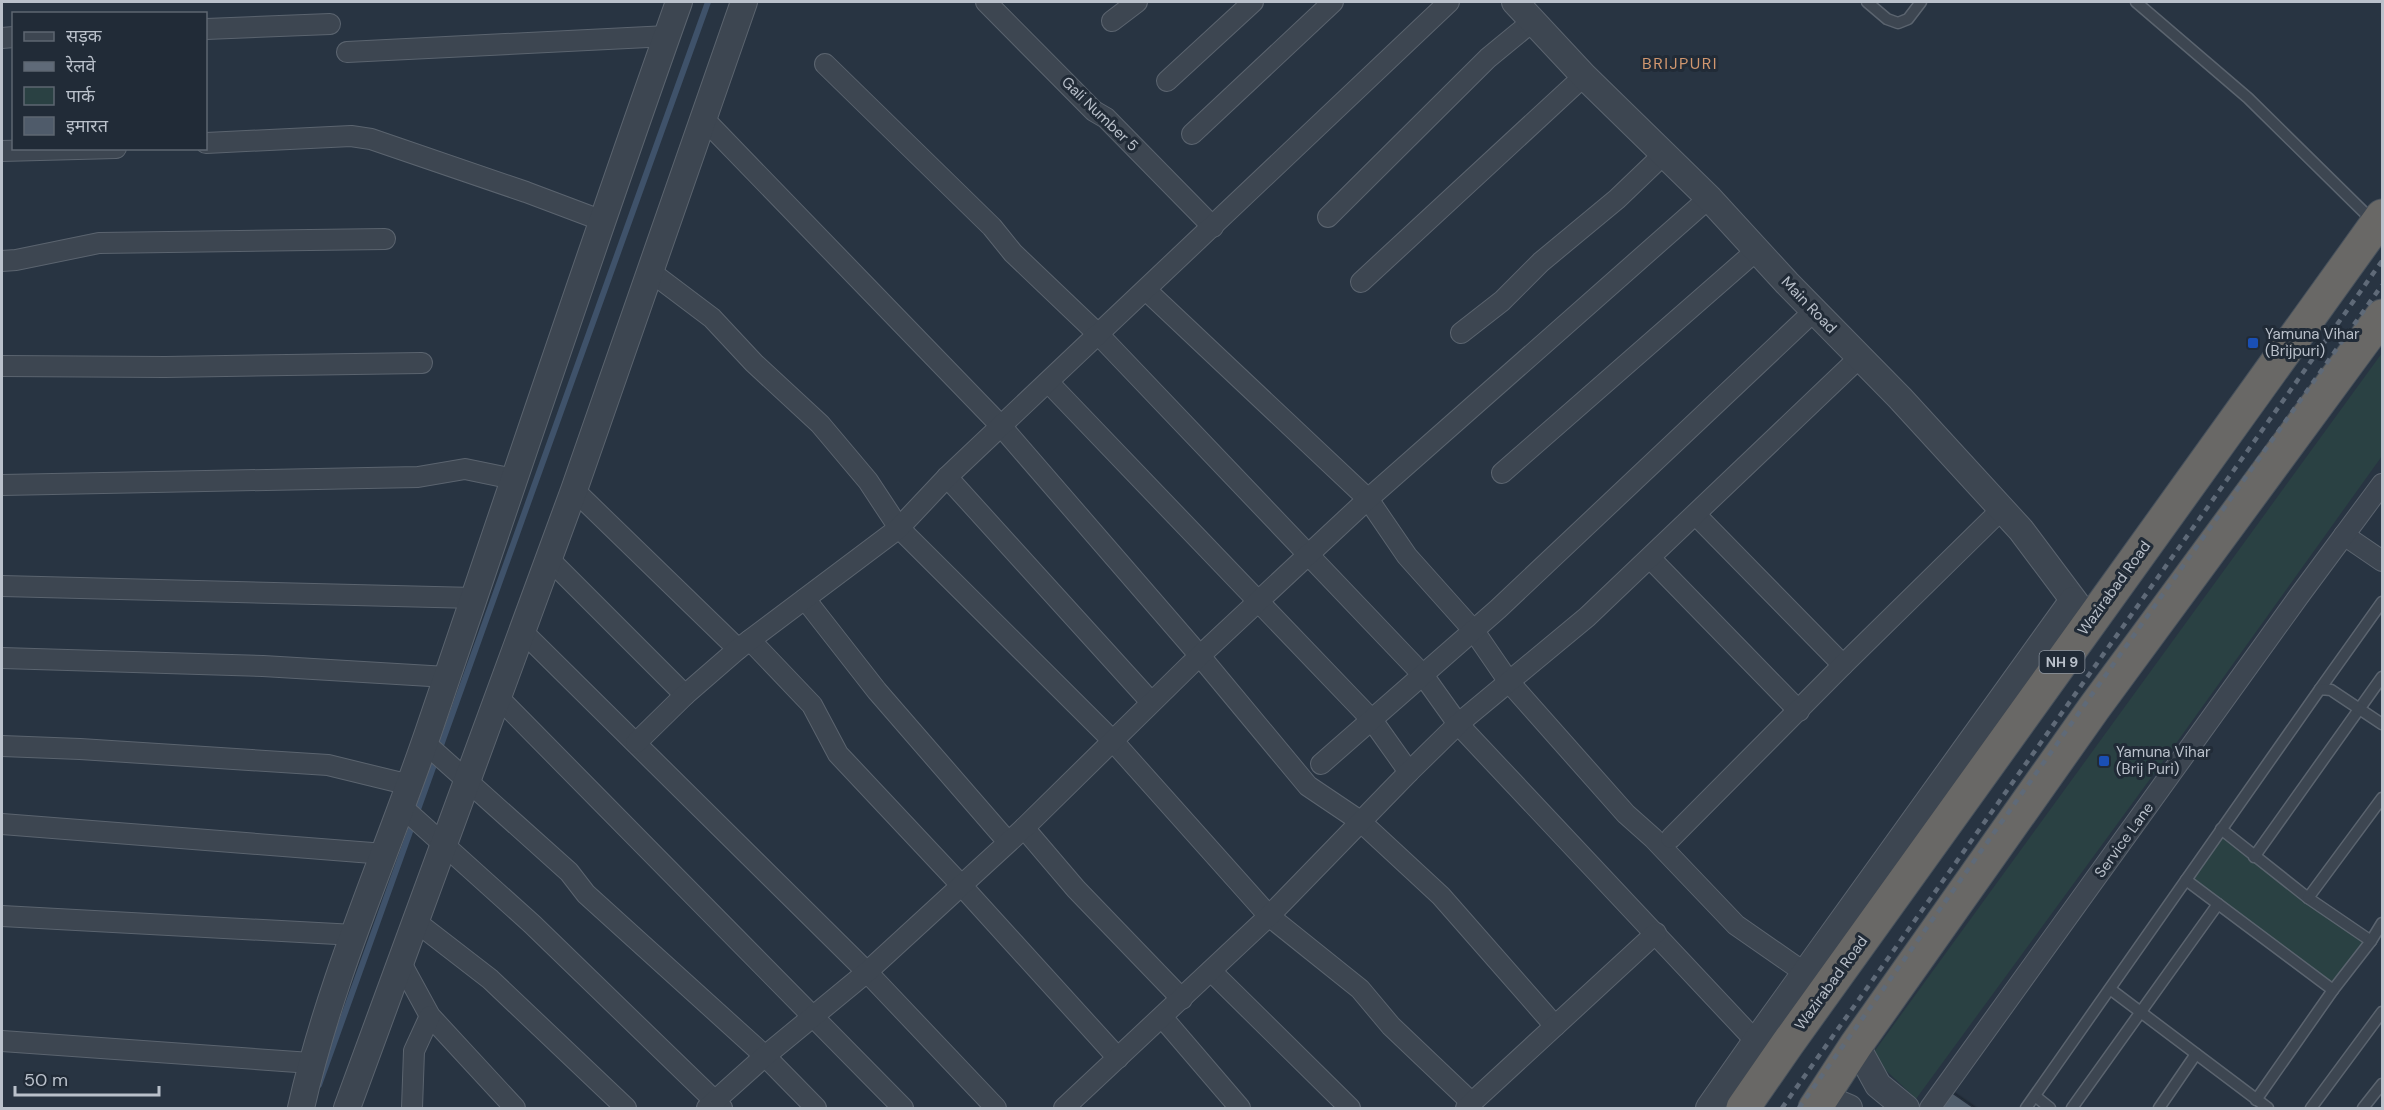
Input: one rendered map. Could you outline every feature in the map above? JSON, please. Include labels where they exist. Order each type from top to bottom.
[{"type":"highway","name":"Wazirabad Road","points":[[1743,1108],[1766,1052],[2081,611],[2379,220]]},
{"type":"highway","points":[[1829,1104],[1856,1045],[2094,708],[2382,315]]},
{"type":"street","points":[[347,1108],[574,490],[744,2]]},
{"type":"street","name":"Gali Number 5","points":[[986,2],[1094,111],[1106,118],[1213,227]]},
{"type":"street","points":[[1112,21],[1137,2]]},
{"type":"street","points":[[1167,81],[1253,2]]},
{"type":"street","points":[[1192,134],[1333,2]]},
{"type":"street","points":[[636,743],[685,695],[744,645],[899,528],[947,477],[1449,2]]},
{"type":"street","name":"Main Road","points":[[1515,2],[1584,76],[1709,198],[2002,509],[2021,530],[2081,611]]},
{"type":"street","points":[[301,1108],[311,1063],[475,598],[668,36],[676,3]]},
{"type":"street","points":[[1328,217],[1488,58],[1533,21]]},
{"type":"street","points":[[207,29],[330,24]]},
{"type":"street","points":[[346,52],[668,36]]},
{"type":"street","points":[[825,64],[992,227],[1013,254],[1099,334],[1423,675],[1458,724],[1766,1052]]},
{"type":"street","points":[[1361,282],[1584,76]]},
{"type":"street","points":[[704,119],[1001,426],[1200,656],[1308,786],[1360,821],[1441,896],[1555,1026]]},
{"type":"street","points":[[207,143],[351,136],[371,139],[603,221]]},
{"type":"street","points":[[2,152],[59,150]]},
{"type":"street","points":[[1461,333],[1502,301],[1541,262],[1617,199],[1664,154]]},
{"type":"street","points":[[2,746],[80,748],[328,765],[406,796],[443,844],[532,924],[715,1106],[765,1056],[867,972],[1024,828],[1151,702],[1368,499],[1709,198]]},
{"type":"street","points":[[2,261],[99,243],[385,239]]},
{"type":"street","points":[[1502,473],[1756,250]]},
{"type":"street","points":[[651,272],[712,318],[754,363],[820,424],[868,481],[899,528],[1112,740],[1269,916],[1360,989],[1391,1026],[1469,1106],[1656,933]]},
{"type":"street","points":[[1146,290],[1368,499],[1407,556],[1473,631],[1509,682],[1626,814],[1653,838],[1736,925],[1805,973]]},
{"type":"street","points":[[1321,764],[1473,631],[1814,311]]},
{"type":"street","points":[[1064,1108],[1269,916],[1458,724],[1587,617],[1860,357]]},
{"type":"street","points":[[2,366],[165,367],[422,363]]},
{"type":"street","points":[[1048,382],[1372,720],[1409,772]]},
{"type":"street","points":[[2,485],[418,477],[465,469],[514,479]]},
{"type":"street","points":[[947,477],[1151,702]]},
{"type":"street","name":"Service Lane","points":[[1930,1108],[2382,484]]},
{"type":"street","points":[[574,490],[813,705],[838,754],[962,885],[1118,1058]]},
{"type":"street","points":[[1671,838],[2002,509]]},
{"type":"street","points":[[1696,515],[1843,665]]},
{"type":"street","points":[[2344,536],[2382,561]]},
{"type":"street","points":[[548,558],[685,695]]},
{"type":"street","points":[[1650,558],[1799,711]]},
{"type":"street","points":[[2,586],[475,598]]},
{"type":"street","points":[[805,599],[877,691],[1008,842]]},
{"type":"street","points":[[1709,1108],[1766,1052],[1805,973],[2081,611]]},
{"type":"street","points":[[522,631],[867,972],[996,1108]]},
{"type":"street","points":[[2,658],[263,666],[447,677]]},
{"type":"street","points":[[498,697],[903,1108]]},
{"type":"street","points":[[425,743],[569,872],[586,894],[765,1056],[816,1108]]},
{"type":"street","points":[[2,824],[385,854]]},
{"type":"street","points":[[1024,828],[1076,889],[1182,999]]},
{"type":"street","points":[[2,916],[355,935]]},
{"type":"street","points":[[415,921],[490,978],[626,1108]]},
{"type":"street","points":[[400,961],[430,1016],[515,1108]]},
{"type":"street","points":[[1211,971],[1350,1108]]},
{"type":"street","points":[[412,1108],[414,1052],[430,1016]]},
{"type":"street","points":[[1162,1017],[1240,1108]]},
{"type":"street","points":[[2,1041],[311,1063]]},
{"type":"street","points":[[1856,1045],[1878,1085],[1906,1108]]},
{"type":"lane","points":[[1868,2],[1887,19],[1898,23],[1908,19],[1921,2]]},
{"type":"lane","points":[[2136,2],[2248,98],[2379,220]]},
{"type":"lane","points":[[2026,1108],[2382,602]]},
{"type":"lane","points":[[2254,857],[2382,677]]},
{"type":"lane","points":[[2320,689],[2331,690],[2382,724]]},
{"type":"lane","points":[[2308,898],[2382,798]]},
{"type":"lane","points":[[2221,829],[2308,898],[2371,941]]},
{"type":"lane","points":[[2186,880],[2333,990]]},
{"type":"lane","points":[[2072,1108],[2218,904]]},
{"type":"lane","points":[[2256,1100],[2333,990],[2371,941],[2382,922]]},
{"type":"lane","points":[[2110,989],[2268,1108]]},
{"type":"lane","points":[[2311,1108],[2382,1012]]},
{"type":"lane","points":[[2159,1108],[2196,1054]]},
{"type":"lane","points":[[2363,1108],[2382,1084]]},
{"type":"lane","points":[[2035,1096],[2050,1108]]},
{"type":"green space","points":[[2382,353],[2382,456],[2172,749],[1916,1099],[1871,1056]]},
{"type":"green space","points":[[2221,829],[2254,857],[2313,893],[2371,941],[2333,990],[2186,880]]},
{"type":"building","points":[[1948,1090],[1974,1108],[1935,1108]]},
{"type":"waterway","points":[[319,1085],[708,2]]},
{"type":"railway","points":[[1782,1108],[2382,261]]},
{"type":"railway","points":[[1799,1108],[2382,285]]},
{"type":"place","name":"Yamuna Vihar (Brijpuri)","points":[[2253,343]]},
{"type":"place","name":"Yamuna Vihar (Brij Puri)","points":[[2104,761]]},
{"type":"district","name":"BRIJPURI","points":[[1680,63]]}]
